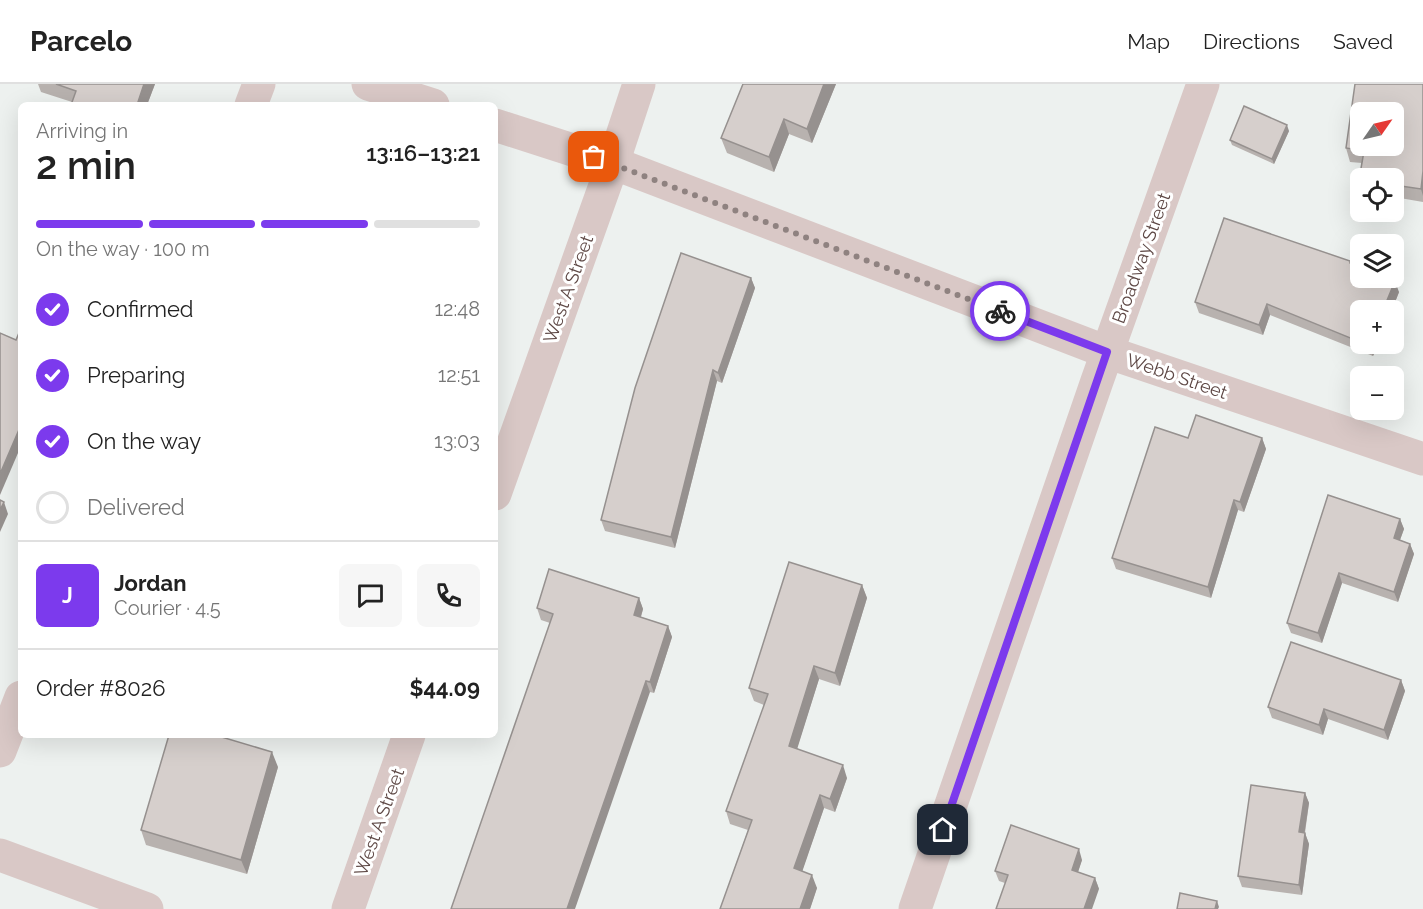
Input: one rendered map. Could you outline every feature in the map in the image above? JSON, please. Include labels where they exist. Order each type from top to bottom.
[{"type":"street","points":[[252,102],[259,84]]},
{"type":"street","points":[[368,84],[424,102]]},
{"type":"street","name":"West A Street","points":[[498,486],[639,84]]},
{"type":"street","name":"Broadway Street","points":[[915,909],[1107,352],[1203,84]]},
{"type":"street","name":"Webb Street","points":[[498,126],[613,163],[1107,352],[1423,459]]},
{"type":"street","points":[[0,751],[18,705]]},
{"type":"street","name":"West A Street","points":[[348,909],[408,738]]},
{"type":"street","points":[[0,855],[147,909]]},
{"type":"building","points":[[56,84],[144,84],[138,102],[72,102],[76,91]]},
{"type":"building","points":[[743,84],[824,84],[807,129],[784,119],[769,157],[721,138]]},
{"type":"building","points":[[1355,84],[1423,84],[1421,189],[1404,186],[1404,168],[1361,168],[1363,156],[1404,156],[1404,102],[1352,102]]},
{"type":"building","points":[[1244,106],[1287,125],[1272,159],[1230,140]]},
{"type":"building","points":[[1350,120],[1350,149],[1346,148]]},
{"type":"building","points":[[1224,218],[1350,261],[1350,288],[1392,288],[1387,300],[1350,300],[1350,338],[1267,304],[1259,325],[1195,302]]},
{"type":"building","points":[[681,253],[751,278],[718,373],[713,370],[671,537],[601,520],[635,388]]},
{"type":"building","points":[[0,333],[16,340],[18,335],[18,432],[0,474]]},
{"type":"building","points":[[1196,415],[1262,438],[1240,502],[1234,500],[1208,587],[1112,558],[1155,427],[1188,438]]},
{"type":"building","points":[[1328,495],[1400,519],[1394,538],[1410,544],[1394,592],[1339,573],[1318,633],[1287,623]]},
{"type":"building","points":[[789,562],[862,585],[835,673],[814,666],[789,746],[843,765],[830,799],[820,795],[794,868],[812,875],[800,909],[720,909],[752,820],[726,811],[768,694],[749,688]]},
{"type":"building","points":[[549,569],[639,598],[634,615],[668,626],[650,682],[646,681],[567,909],[451,909],[553,614],[537,608]]},
{"type":"building","points":[[1291,642],[1401,680],[1384,730],[1324,709],[1319,725],[1268,707]]},
{"type":"building","points":[[168,738],[225,738],[272,752],[241,860],[141,830]]},
{"type":"building","points":[[1251,785],[1305,793],[1299,832],[1305,833],[1299,885],[1238,876]]},
{"type":"building","points":[[1011,825],[1079,849],[1072,870],[1095,878],[1084,909],[996,909],[1008,875],[995,871]]},
{"type":"building","points":[[1180,893],[1217,901],[1215,909],[1177,909]]},
{"type":"way so far","points":[[594,157],[1000,311]]},
{"type":"route","points":[[943,830],[1107,352],[1000,311]]}]
